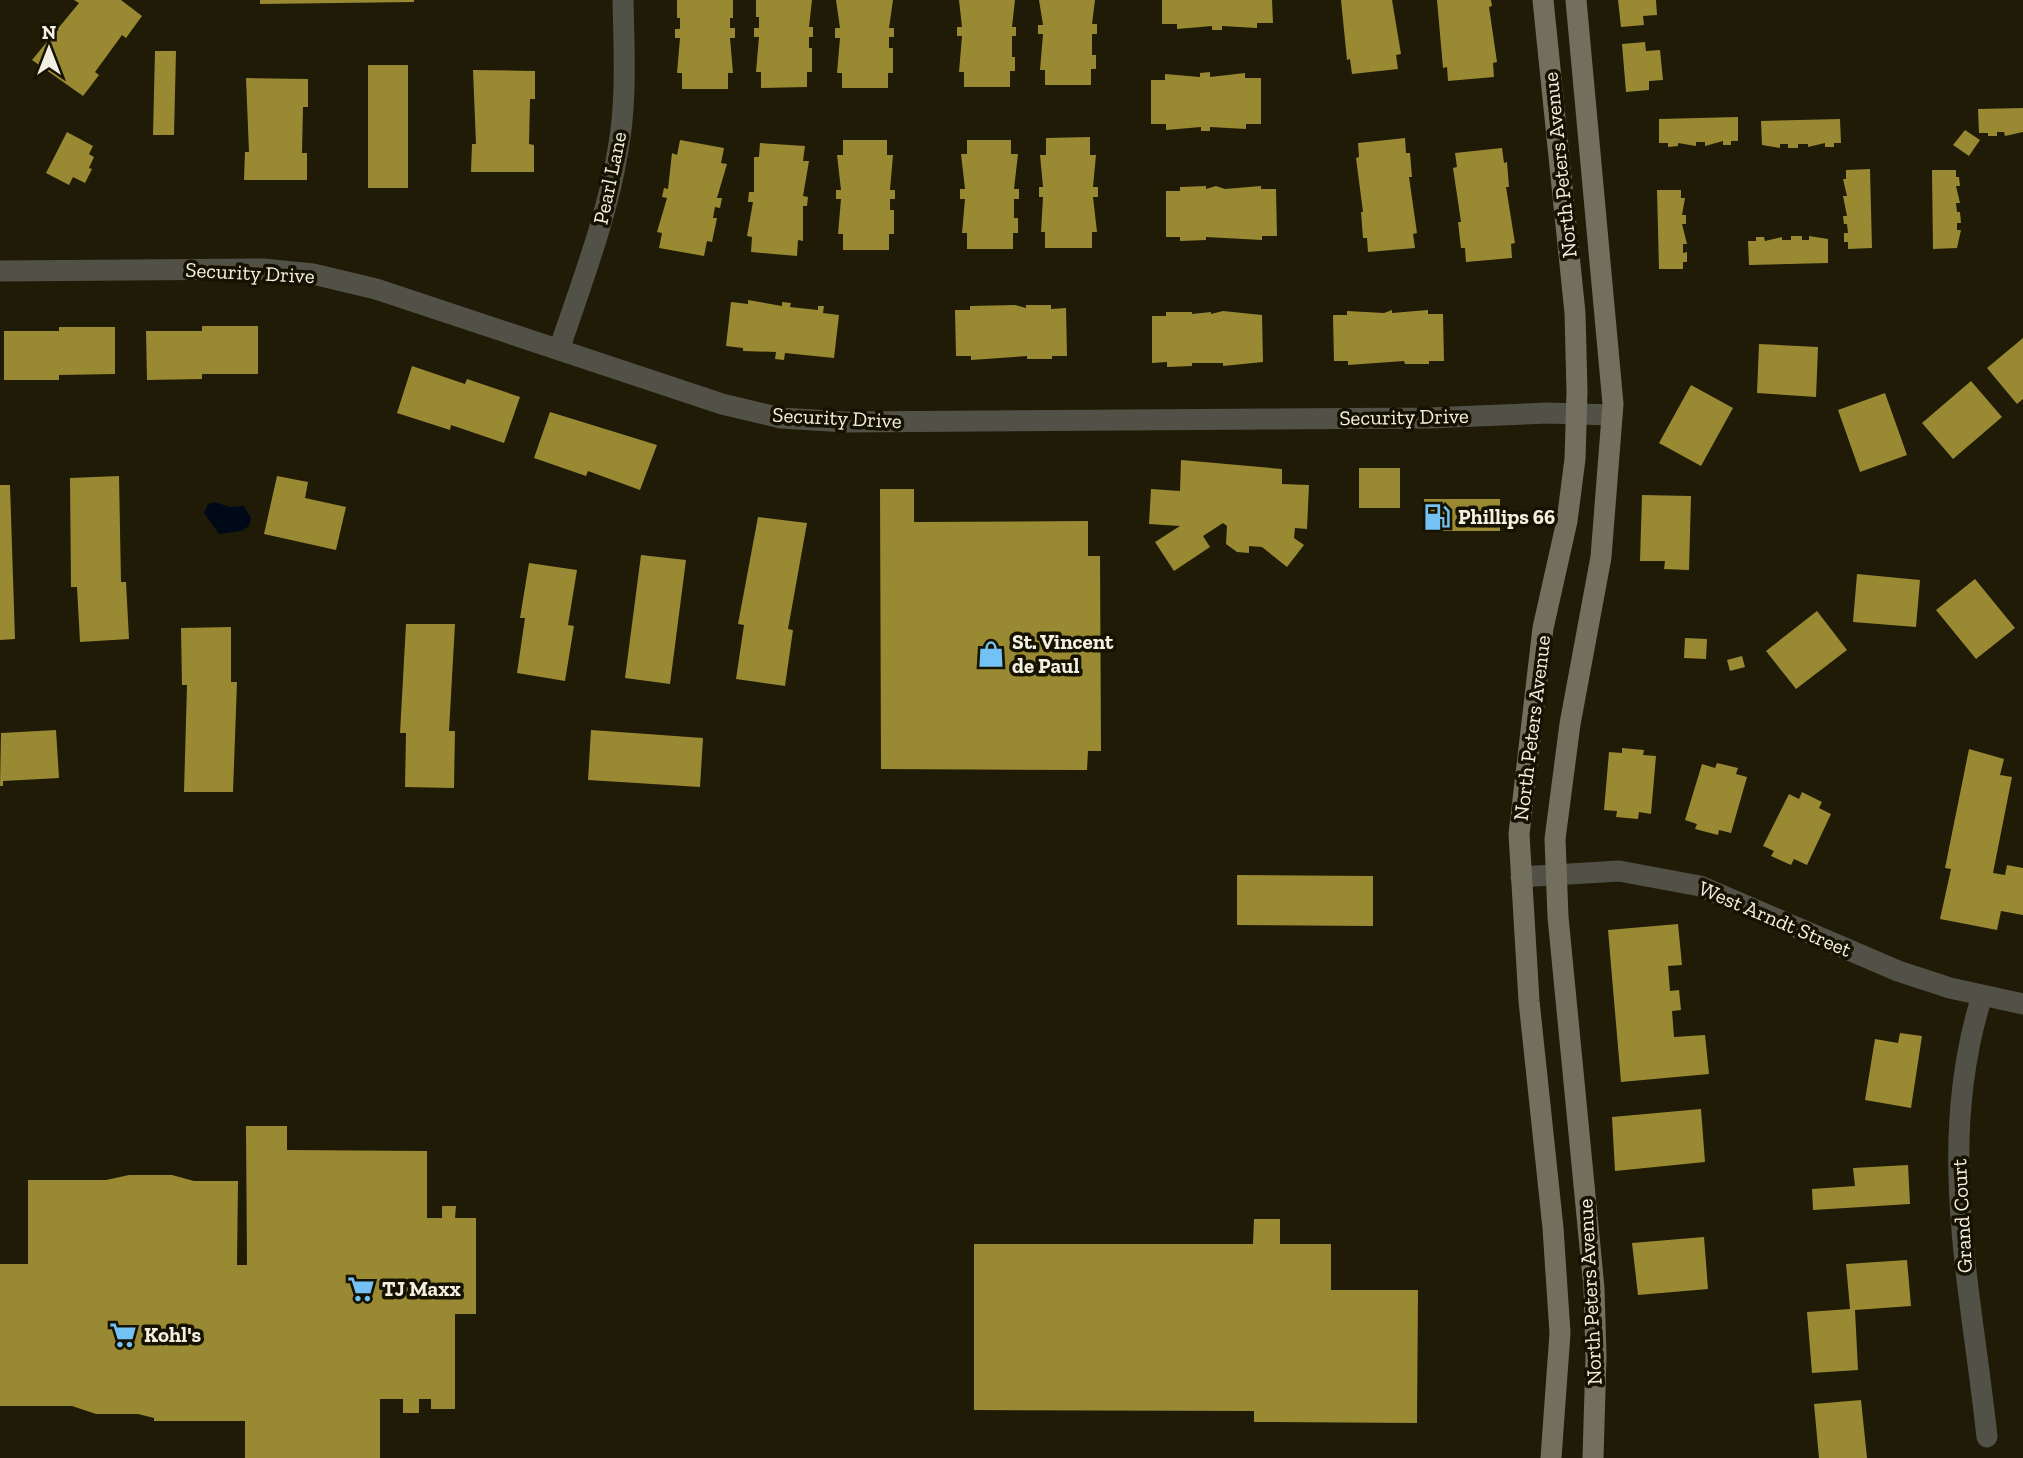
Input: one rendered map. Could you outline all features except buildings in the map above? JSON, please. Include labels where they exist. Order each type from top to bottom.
[{"type":"main road","name":"North Peters Avenue","points":[[1543,0],[1575,313],[1576,416],[1567,521],[1544,628],[1519,834],[1529,1001],[1553,1228],[1560,1333],[1552,1458]]},
{"type":"main road","name":"North Peters Avenue","points":[[1576,0],[1608,327],[1612,415],[1601,557],[1570,724],[1555,839],[1560,944],[1594,1288],[1596,1357],[1593,1458]]},
{"type":"street","name":"Pearl Lane","points":[[559,350],[598,234],[614,173],[624,103],[623,0]]},
{"type":"street","name":"Security Drive","points":[[0,271],[263,270],[313,274],[376,289],[723,404],[781,418],[821,421],[1429,418],[1547,413],[1576,416],[1612,415]]},
{"type":"street","name":"West Arndt Street","points":[[1521,877],[1619,871],[1700,886],[1743,902],[1898,971],[1982,996],[2023,1004]]},
{"type":"street","name":"Grand Court","points":[[1982,996],[1964,1078],[1957,1173],[1962,1257],[1987,1437]]},
{"type":"water","points":[[215,502],[229,507],[244,506],[251,518],[249,526],[241,531],[219,534],[204,513],[208,504]]},
{"type":"place","name":"Phillips 66","points":[[1437,517]]},
{"type":"place","name":"St. Vincent de Paul","points":[[991,654]]},
{"type":"place","name":"TJ Maxx","points":[[361,1289]]},
{"type":"place","name":"Kohl's","points":[[123,1335]]}]
